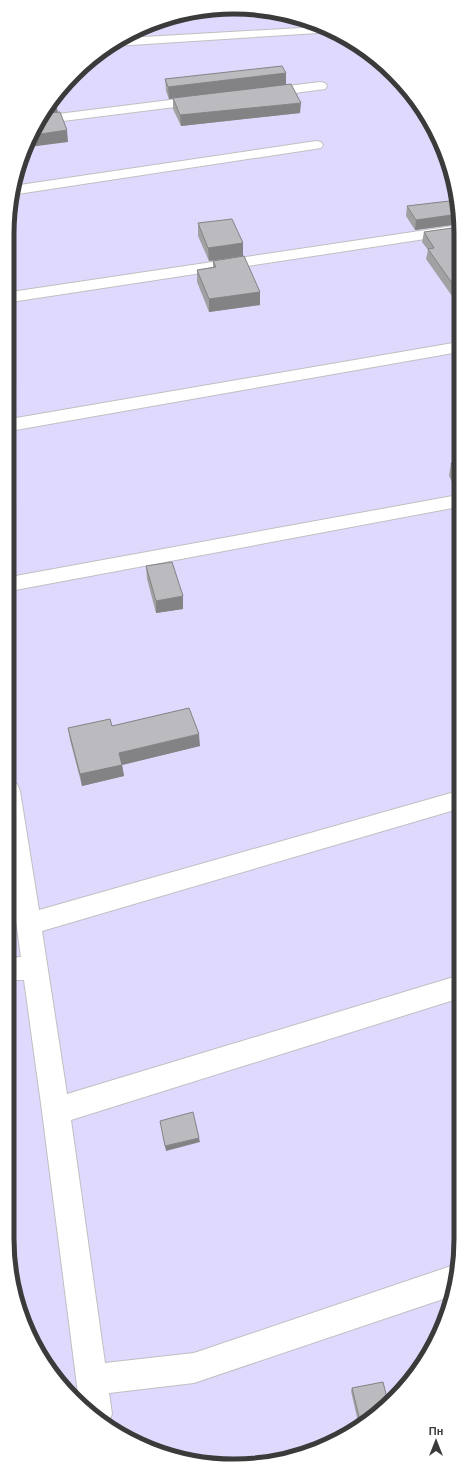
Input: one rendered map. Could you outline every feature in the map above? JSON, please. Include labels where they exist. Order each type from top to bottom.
[{"type":"street","points":[[128,41],[317,31]]},
{"type":"street","points":[[250,94],[320,86]]},
{"type":"street","points":[[46,119],[211,99]]},
{"type":"street","points":[[18,190],[316,145]]},
{"type":"street","points":[[14,297],[454,231]]},
{"type":"street","points":[[14,424],[454,348]]},
{"type":"street","points":[[14,583],[454,502]]},
{"type":"street","points":[[29,924],[454,801]]},
{"type":"street","points":[[14,824],[56,1111],[96,1410]]},
{"type":"street","points":[[14,968],[35,968]]},
{"type":"street","points":[[56,1111],[454,988]]},
{"type":"street","points":[[92,1380],[194,1368],[450,1282]]},
{"type":"shaded area","points":[[220,14],[248,14],[291,21],[344,43],[368,59],[390,78],[409,100],[425,124],[442,163],[450,191],[454,220],[454,1253],[447,1296],[425,1349],[409,1373],[390,1395],[368,1414],[344,1430],[291,1452],[248,1459],[220,1459],[177,1452],[150,1442],[124,1430],[100,1414],[78,1395],[59,1373],[43,1349],[31,1323],[21,1296],[14,1253],[14,220],[21,177],[43,124],[59,100],[78,78],[100,59],[124,43],[177,21]]},
{"type":"building","points":[[282,66],[286,73],[168,87],[165,79]]},
{"type":"building","points":[[291,84],[301,103],[180,115],[173,98]]},
{"type":"building","points":[[60,112],[67,130],[38,134],[43,124],[51,113]]},
{"type":"building","points":[[451,201],[453,215],[416,220],[407,206]]},
{"type":"building","points":[[232,219],[243,243],[208,248],[198,223]]},
{"type":"building","points":[[454,228],[454,286],[428,249],[434,248],[424,232]]},
{"type":"building","points":[[244,256],[260,292],[209,299],[197,270],[216,267],[213,261]]},
{"type":"building","points":[[172,562],[183,596],[156,601],[146,566]]},
{"type":"building","points":[[189,708],[199,734],[119,753],[122,765],[80,774],[68,728],[110,719],[112,726]]},
{"type":"building","points":[[193,1112],[199,1138],[165,1146],[160,1121]]},
{"type":"building","points":[[383,1382],[387,1398],[360,1420],[352,1388]]}]
